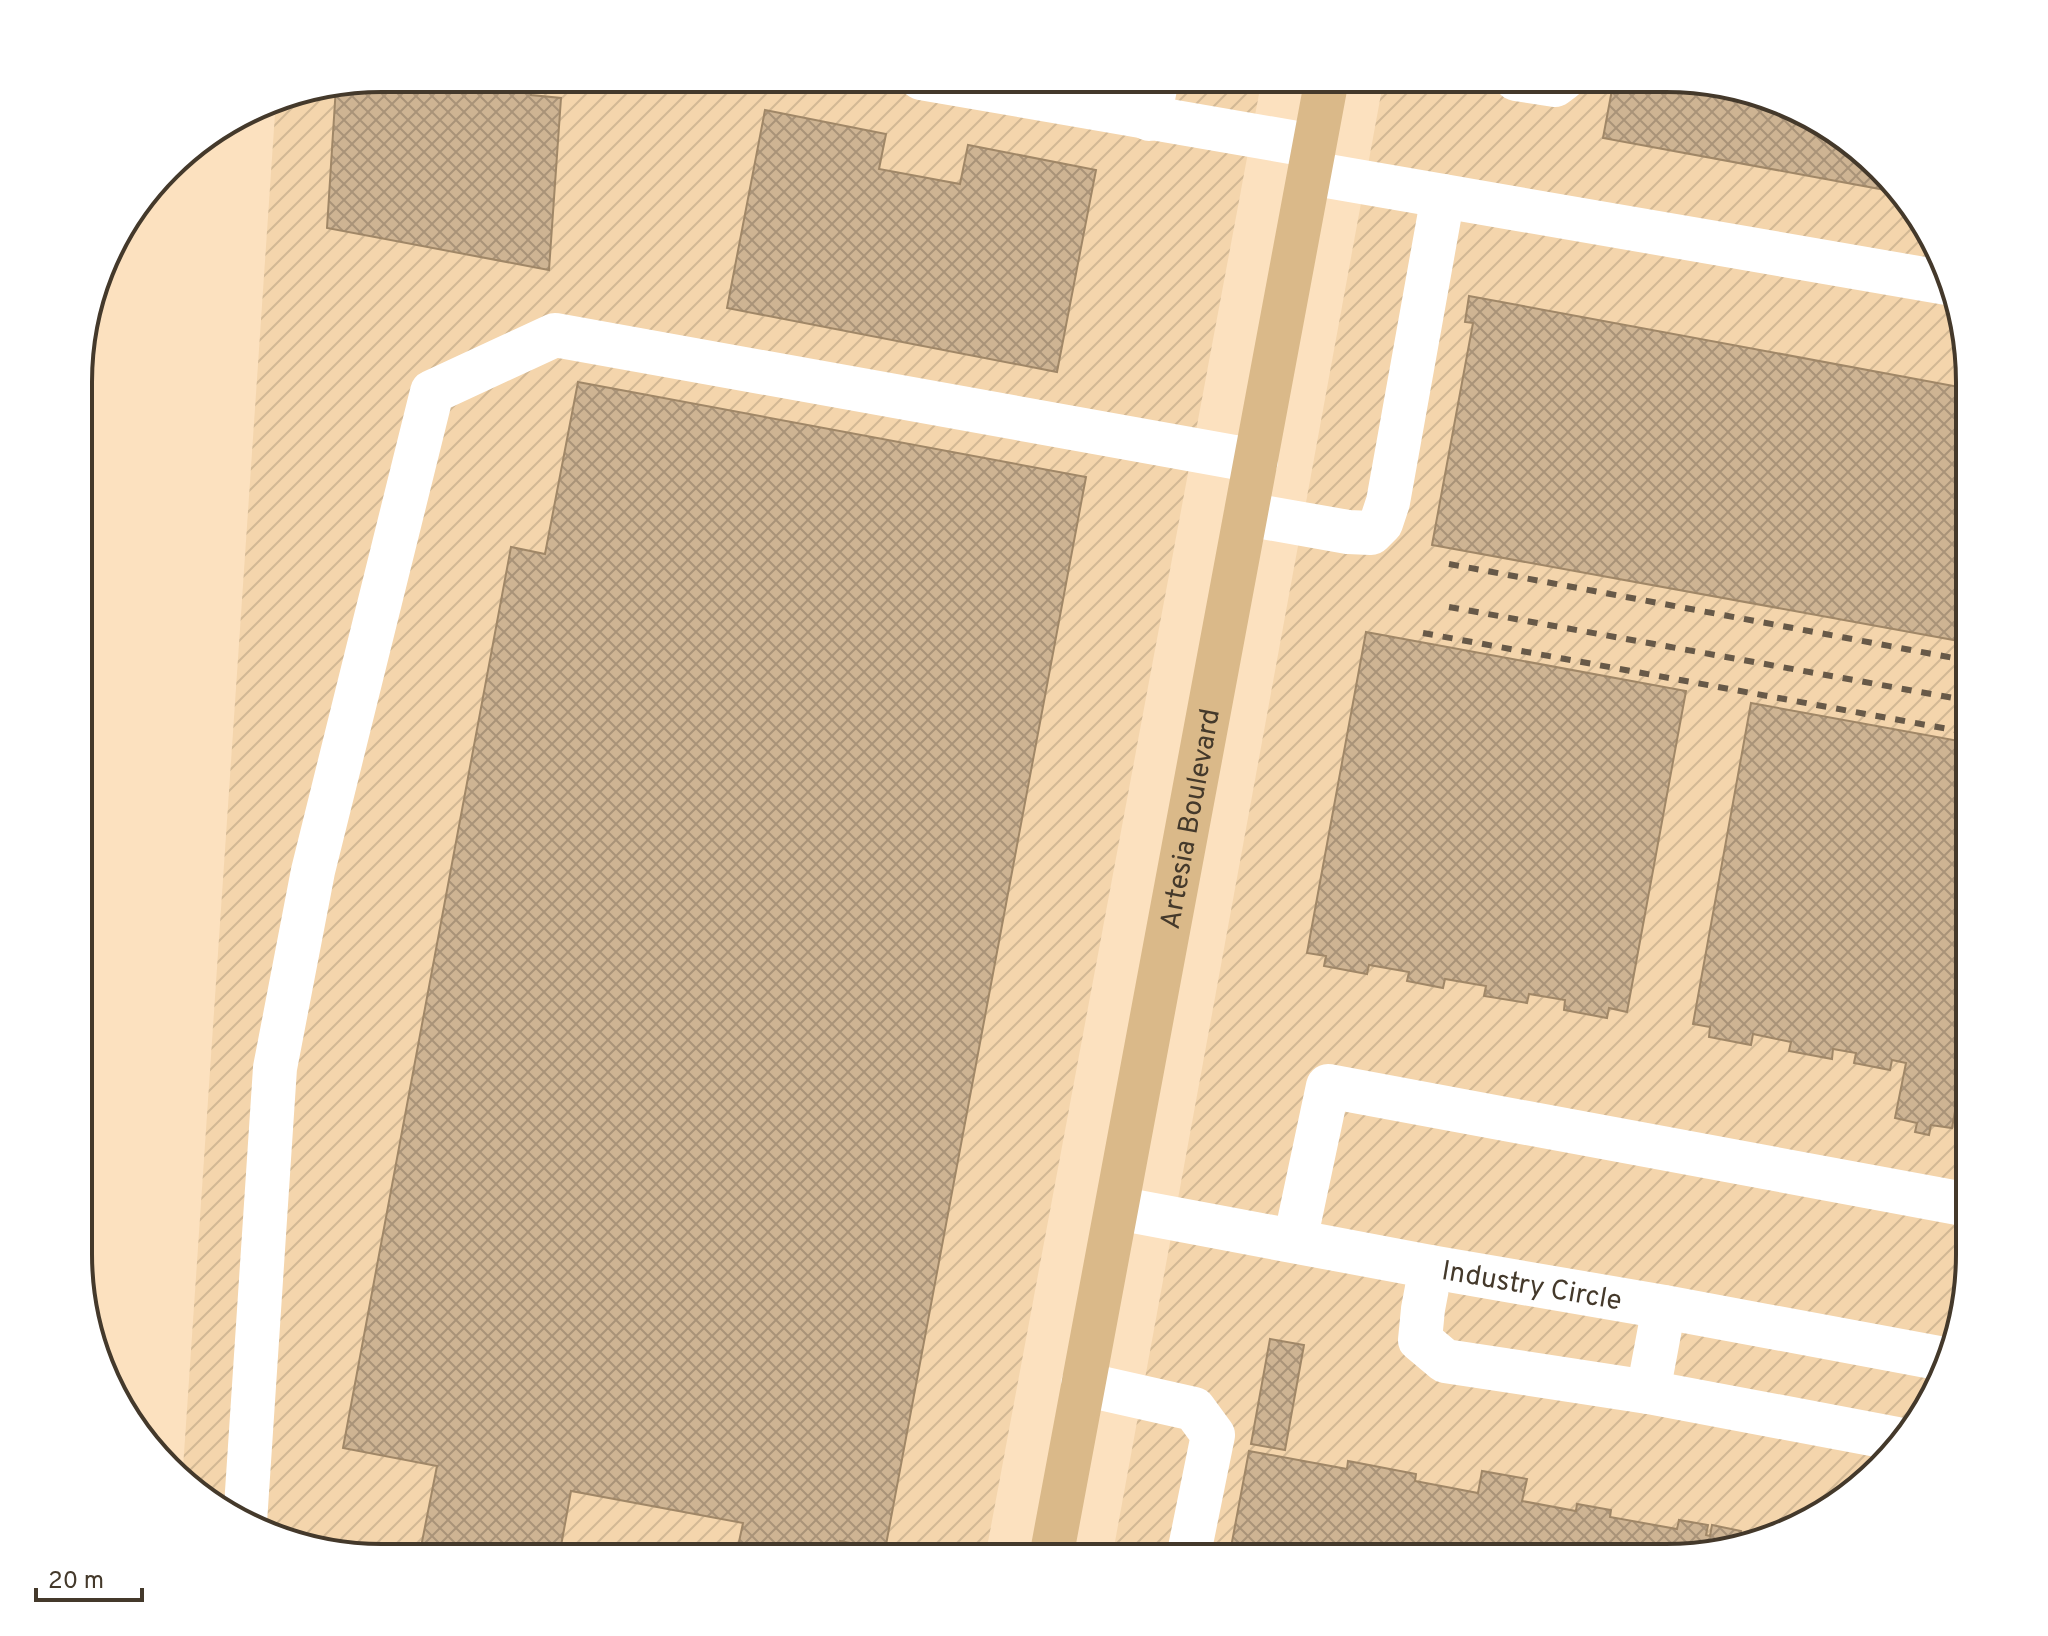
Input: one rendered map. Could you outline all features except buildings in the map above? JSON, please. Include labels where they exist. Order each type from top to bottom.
[{"type":"main road","name":"Artesia Boulevard","points":[[1054,1544],[1324,92]]},
{"type":"street","points":[[1076,92],[1153,99],[1312,160],[1443,196],[1938,281]]},
{"type":"street","points":[[1246,514],[1348,532],[1371,533],[1381,523],[1388,502],[1443,196]]},
{"type":"street","points":[[246,1510],[275,1068],[313,871],[432,392],[555,335],[1256,461]]},
{"type":"street","points":[[1295,1241],[1328,1086],[1956,1203]]},
{"type":"street","name":"Industry Circle","points":[[1117,1208],[1937,1358]]},
{"type":"street","points":[[1431,1267],[1420,1340],[1445,1361],[1648,1392],[1890,1438]]},
{"type":"street","points":[[1648,1392],[1664,1307]]},
{"type":"street","points":[[1083,1384],[1194,1409],[1213,1435],[1191,1544]]},
{"type":"shaded area","points":[[382,92],[1259,92],[988,1544],[344,1542],[289,1529],[254,1514],[221,1495],[183,1465],[275,112],[344,94]]},
{"type":"shaded area","points":[[1381,92],[1704,94],[1777,114],[1811,131],[1842,152],[1871,177],[1896,206],[1917,237],[1934,271],[1954,344],[1956,1254],[1954,1292],[1934,1365],[1907,1415],[1884,1445],[1857,1472],[1811,1505],[1777,1522],[1741,1534],[1704,1542],[1666,1544],[1115,1544]]},
{"type":"railway","points":[[1449,564],[1956,658]]},
{"type":"railway","points":[[1449,607],[1956,698]]},
{"type":"railway","points":[[1423,633],[1956,730]]}]
